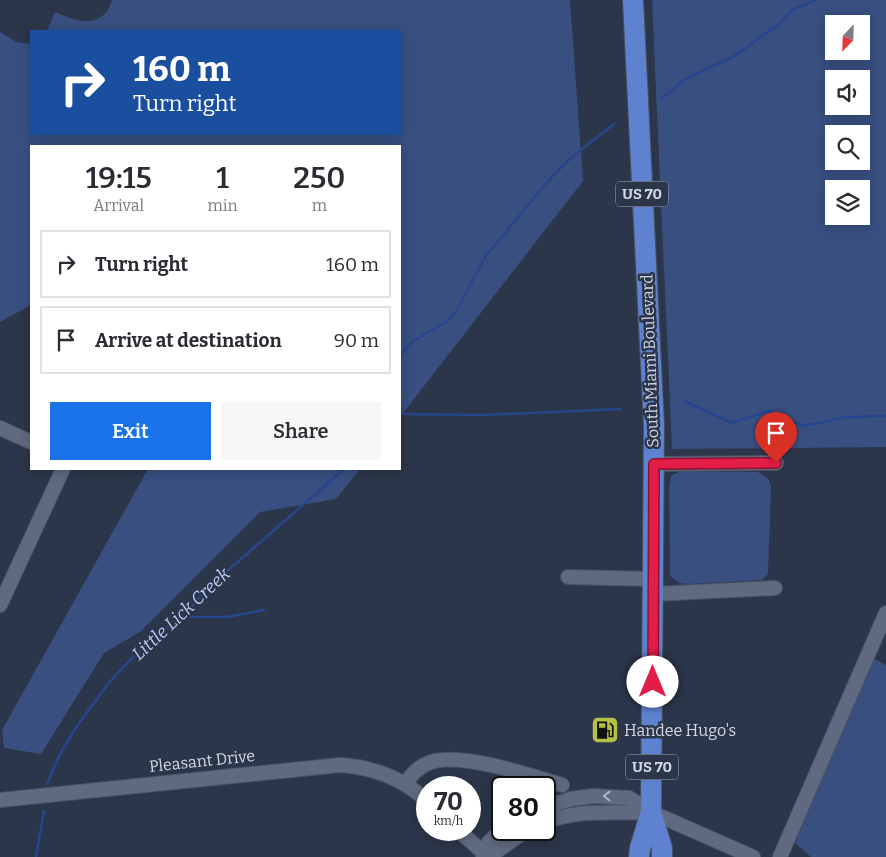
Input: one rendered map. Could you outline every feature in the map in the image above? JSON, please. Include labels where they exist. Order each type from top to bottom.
[{"type":"highway","name":"South Miami Boulevard","points":[[633,0],[654,464],[651,812],[640,848],[640,857]]},
{"type":"highway","name":"South Miami Boulevard","points":[[651,812],[662,848],[662,857]]},
{"type":"street","points":[[0,428],[30,442]]},
{"type":"street","points":[[654,464],[776,463]]},
{"type":"street","points":[[0,605],[63,470]]},
{"type":"street","points":[[568,577],[654,586],[775,588]]},
{"type":"street","points":[[780,857],[886,613]]},
{"type":"street","points":[[406,784],[420,767],[442,760],[507,769],[562,785]]},
{"type":"street","name":"Pleasant Drive","points":[[0,800],[340,765],[374,771],[406,784],[416,792]]},
{"type":"street","points":[[556,803],[576,798],[612,796],[630,798],[651,812],[753,857]]},
{"type":"street","points":[[556,819],[584,812],[651,812]]},
{"type":"street","points":[[484,856],[491,840]]},
{"type":"street","points":[[469,841],[484,856]]},
{"type":"street","points":[[484,856],[497,851],[511,841]]},
{"type":"shaded area","points":[[112,0],[570,0],[583,181],[401,416],[401,145],[30,145],[30,306],[0,322],[0,32],[16,42],[30,44],[30,135],[401,135],[401,30],[47,30],[55,12],[72,19],[88,21],[96,20],[108,10]]},
{"type":"shaded area","points":[[652,0],[886,0],[886,447],[672,449]]},
{"type":"shaded area","points":[[147,470],[359,470],[336,499],[260,512],[140,632],[104,653],[41,754],[4,748],[2,730]]},
{"type":"shaded area","points":[[681,471],[758,472],[768,478],[771,487],[768,574],[762,580],[689,584],[679,583],[670,576],[669,488],[671,476]]},
{"type":"shaded area","points":[[873,658],[886,665],[886,857],[811,857],[795,843],[813,794]]},
{"type":"waterway","name":"Little Lick Creek","points":[[661,99],[684,80],[736,55],[779,24],[792,10],[816,0]]},
{"type":"waterway","name":"Little Lick Creek","points":[[401,354],[413,341],[448,321],[457,310],[485,257],[547,182],[573,156],[614,124]]},
{"type":"waterway","points":[[684,401],[732,423],[768,411],[803,426],[847,417],[886,416]]},
{"type":"waterway","points":[[401,414],[483,415],[621,409]]},
{"type":"waterway","name":"Little Lick Creek","points":[[47,784],[60,754],[77,726],[108,684],[127,663],[162,631],[183,617],[209,587],[343,470]]},
{"type":"waterway","points":[[184,617],[227,617],[264,610]]},
{"type":"waterway","name":"Little Lick Creek","points":[[36,857],[44,811]]},
{"type":"place","name":"Handee Hugo's","points":[[605,730]]},
{"type":"route","points":[[653,682],[654,464],[728,465],[776,463]]}]
